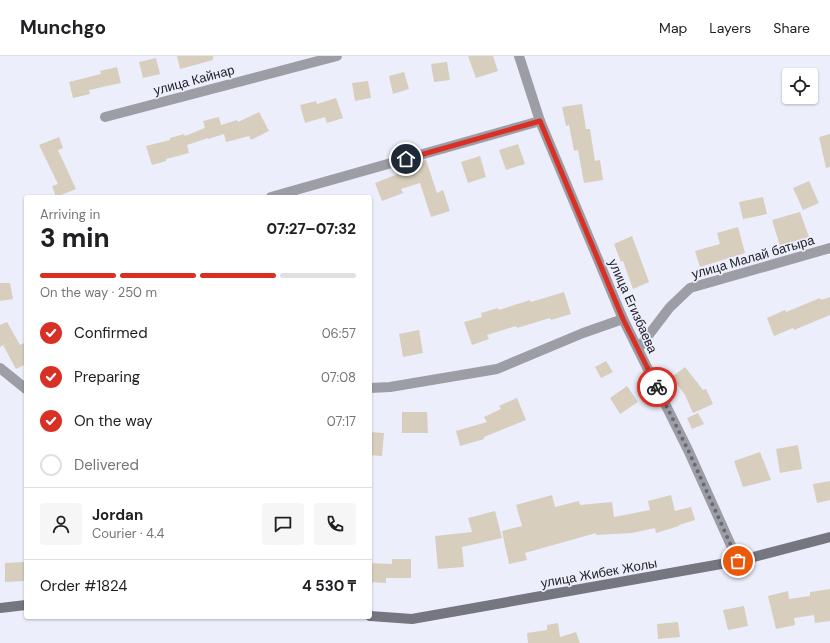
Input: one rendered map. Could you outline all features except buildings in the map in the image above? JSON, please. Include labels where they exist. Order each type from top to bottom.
[{"type":"main road","name":"улица Жибек Жолы","points":[[372,616],[412,619],[738,561],[830,537]]},
{"type":"main road","points":[[0,608],[24,605]]},
{"type":"street","name":"улица Кайнар","points":[[104,117],[337,56]]},
{"type":"street","name":"улица Егизбаева","points":[[519,56],[540,121],[623,319],[689,452],[738,561]]},
{"type":"street","points":[[278,195],[540,121]]},
{"type":"street","name":"улица Малай батыра","points":[[638,349],[670,307],[690,288],[830,248]]},
{"type":"street","points":[[372,388],[390,387],[497,369],[583,333],[623,319]]},
{"type":"street","points":[[0,368],[24,387]]},
{"type":"way so far","points":[[657,387],[689,452],[738,561]]},
{"type":"route","points":[[406,159],[540,121],[623,319],[657,387]]}]
